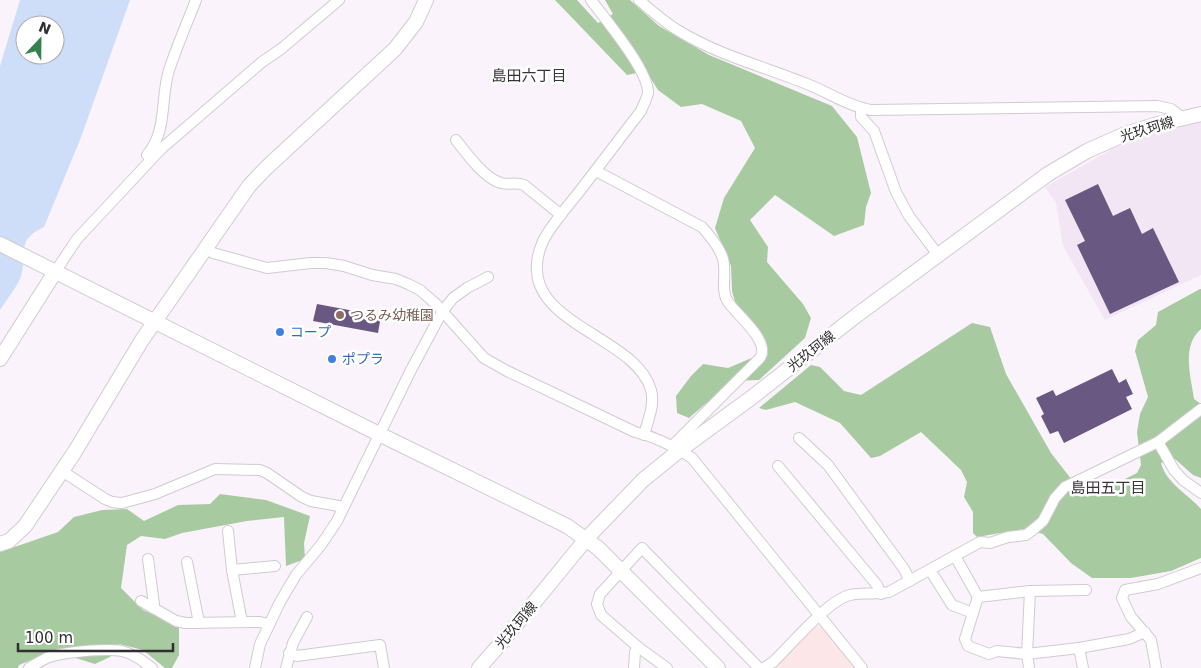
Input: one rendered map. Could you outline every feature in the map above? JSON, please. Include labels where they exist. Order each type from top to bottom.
[{"type":"street","points":[[142,168],[146,157],[156,145],[160,132],[169,70],[196,0]]},
{"type":"street","points":[[0,359],[50,269],[142,168],[161,149],[262,62],[281,49],[339,0]]},
{"type":"street","points":[[0,544],[9,541],[24,526],[74,453],[154,322],[249,186],[266,168],[382,62],[416,22],[426,0]]},
{"type":"street","points":[[591,0],[634,59],[648,91],[640,111],[543,241],[537,272],[541,289],[547,299],[563,314],[632,362],[644,374],[651,391],[652,408],[644,435]]},
{"type":"street","points":[[639,0],[658,17],[699,41],[775,73],[808,84],[861,109],[1156,106],[1171,110],[1182,118]]},
{"type":"street","points":[[861,109],[861,117],[874,131],[896,192],[909,216],[938,255]]},
{"type":"street","name":"光玖珂線","points":[[479,668],[587,538],[676,448],[723,420],[857,315],[1033,184],[1087,151],[1123,135],[1201,114]]},
{"type":"street","points":[[456,140],[480,169],[495,181],[503,184],[518,183],[524,185],[561,215]]},
{"type":"street","points":[[596,171],[702,227],[712,238],[723,258],[725,297],[758,337],[762,348],[761,356],[756,362],[676,448]]},
{"type":"street","points":[[0,244],[567,526],[587,538],[718,668]]},
{"type":"street","points":[[206,248],[213,253],[267,268],[326,263],[396,279],[420,290],[436,304],[484,358],[635,432],[676,448],[692,458],[862,668]]},
{"type":"street","points":[[255,668],[260,644],[268,624],[296,575],[322,545],[344,508],[379,434],[442,312],[453,298],[488,277]]},
{"type":"street","points":[[764,668],[774,662],[819,616],[839,599],[850,595],[889,592],[980,542],[990,543],[1008,537],[1026,535],[1042,520],[1055,498],[1065,487],[1158,442],[1201,409]]},
{"type":"street","points":[[799,438],[828,465],[904,569],[910,581]]},
{"type":"street","points":[[1158,442],[1174,470],[1183,480],[1201,493]]},
{"type":"street","points":[[778,466],[877,585],[880,594]]},
{"type":"street","points":[[62,471],[105,499],[122,503],[155,494],[215,469],[260,470],[268,473],[302,497],[311,501],[344,508]]},
{"type":"street","points":[[228,531],[232,570],[242,622]]},
{"type":"street","points":[[667,668],[638,647],[601,615],[597,604],[600,594],[642,548],[760,668]]},
{"type":"street","points":[[956,556],[978,597],[965,639],[968,646],[989,654],[997,651],[1027,654],[1129,640],[1145,632]]},
{"type":"street","points":[[148,559],[153,608]]},
{"type":"street","points":[[188,562],[199,623]]},
{"type":"street","points":[[232,570],[275,566]]},
{"type":"street","points":[[1156,668],[1151,640],[1131,617],[1122,598],[1125,590],[1158,584],[1201,568]]},
{"type":"street","points":[[930,570],[952,605],[973,613]]},
{"type":"street","points":[[978,597],[1030,591],[1086,590]]},
{"type":"street","points":[[1029,668],[1027,654],[1030,591]]},
{"type":"street","points":[[141,602],[176,621],[199,623],[260,622],[268,624]]},
{"type":"street","points":[[286,668],[289,654],[307,617]]},
{"type":"street","points":[[289,654],[297,656],[380,645],[384,668]]},
{"type":"street","points":[[634,668],[635,652],[638,647]]},
{"type":"street","points":[[1079,648],[1083,668]]},
{"type":"street","points":[[29,668],[50,657],[111,650],[124,652],[140,659],[152,668]]},
{"type":"shaded area","points":[[1201,121],[1201,275],[1105,320],[1063,246],[1056,203],[1045,187],[1114,148],[1143,137]]},
{"type":"shaded area","points":[[819,626],[826,629],[857,668],[771,668],[812,628]]},
{"type":"green space","points":[[555,0],[577,0],[598,23],[613,14],[605,0],[630,0],[659,26],[709,55],[832,106],[857,137],[871,193],[866,207],[864,225],[834,236],[775,195],[750,220],[768,247],[767,262],[803,304],[811,318],[805,338],[759,380],[732,381],[689,418],[677,413],[676,396],[703,364],[728,368],[754,357],[766,346],[736,305],[732,291],[731,266],[715,228],[724,198],[755,148],[741,121],[702,104],[681,107],[658,90],[646,71],[627,75]]},
{"type":"green space","points":[[1200,289],[1201,329],[1191,344],[1189,362],[1194,399],[1201,404],[1201,478],[1193,475],[1175,459],[1161,463],[1172,482],[1201,509],[1201,558],[1171,571],[1131,578],[1092,578],[1071,563],[1043,534],[1024,529],[977,537],[973,533],[973,512],[964,497],[967,482],[961,470],[921,432],[880,456],[871,458],[840,423],[795,402],[766,410],[759,408],[811,365],[820,367],[844,391],[861,395],[972,323],[990,327],[1006,374],[1051,453],[1079,489],[1095,494],[1137,473],[1141,465],[1137,432],[1140,414],[1148,397],[1135,351],[1138,340],[1156,325],[1158,312]]},
{"type":"green space","points":[[220,494],[266,500],[310,516],[304,543],[305,559],[286,566],[284,517],[247,521],[182,533],[165,539],[141,536],[127,545],[121,588],[143,610],[179,626],[179,655],[172,668],[165,668],[143,650],[119,644],[110,657],[95,664],[53,651],[19,665],[18,668],[0,668],[0,552],[58,532],[74,517],[102,510],[127,509],[144,521],[178,505],[210,504]]},
{"type":"water","points":[[20,0],[130,0],[80,140],[44,227],[29,237],[26,242],[21,276],[0,310],[0,66],[15,16],[15,65],[65,65],[65,15],[15,15]]},
{"type":"building","points":[[1098,184],[1113,216],[1130,208],[1142,234],[1153,228],[1179,282],[1110,314],[1077,245],[1085,241],[1065,200]]},
{"type":"building","points":[[317,304],[381,316],[378,333],[313,321]]},
{"type":"building","points":[[1112,369],[1119,383],[1126,379],[1133,394],[1126,397],[1132,409],[1064,443],[1058,431],[1050,434],[1041,416],[1044,414],[1036,398],[1053,390],[1056,396]]},
{"type":"place","name":"つるみ幼稚園","points":[[340,315]]},
{"type":"place","name":"コープ","points":[[280,332]]},
{"type":"place","name":"ポプラ","points":[[332,359]]},
{"type":"district","name":"島田六丁目","points":[[529,76]]},
{"type":"district","name":"島田五丁目","points":[[1108,488]]}]
